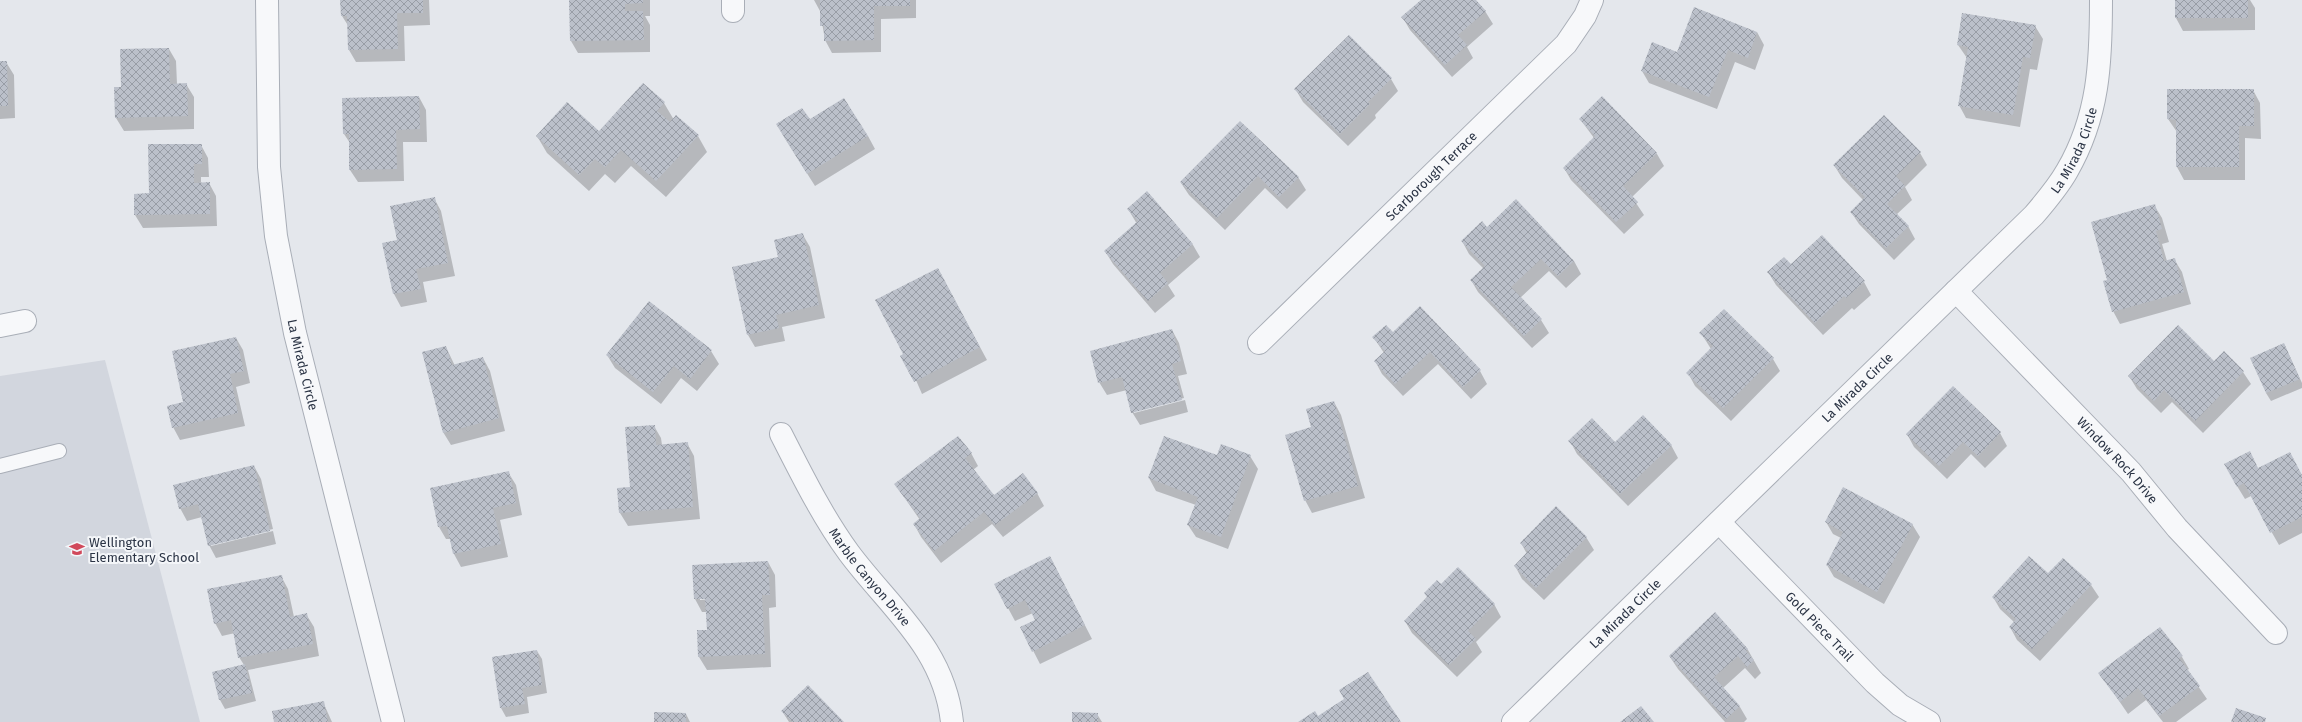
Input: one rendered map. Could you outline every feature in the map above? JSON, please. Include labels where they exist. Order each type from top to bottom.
[{"type":"street","name":"La Mirada Circle","points":[[267,0],[269,167],[282,270],[295,333],[393,722]]},
{"type":"street","name":"Scarborough Terrace","points":[[1259,343],[1566,44],[1585,16],[1592,0]]},
{"type":"street","name":"La Mirada Circle","points":[[1513,722],[2034,215],[2057,187],[2076,155],[2089,122],[2098,87],[2101,50],[2101,0]]},
{"type":"street","name":"Window Rock Drive","points":[[1956,291],[2131,472],[2177,528],[2276,633]]},
{"type":"street","points":[[0,326],[25,321]]},
{"type":"street","name":"Marble Canyon Drive","points":[[781,434],[819,508],[849,553],[923,642],[941,677],[952,722]]},
{"type":"street","name":"Gold Piece Trail","points":[[1719,522],[1875,683],[1900,705],[1929,722]]},
{"type":"lane","points":[[0,466],[59,451]]},
{"type":"shaded area","name":"Wellington Elementary School","points":[[105,360],[200,722],[0,722],[0,376]]},
{"type":"building","points":[[340,0],[423,0],[423,13],[397,13],[398,49],[348,50],[347,16],[341,16]]},
{"type":"building","points":[[569,0],[643,0],[643,3],[625,4],[625,11],[643,11],[644,40],[570,41]]},
{"type":"building","points":[[820,0],[910,0],[910,6],[874,6],[874,40],[824,41],[824,26],[820,26]]},
{"type":"building","points":[[1421,0],[1476,0],[1486,11],[1458,35],[1467,45],[1445,65],[1401,17]]},
{"type":"building","points":[[2175,0],[2248,0],[2248,18],[2175,18]]},
{"type":"building","points":[[1694,7],[1757,32],[1748,58],[1728,50],[1709,97],[1641,71],[1652,42],[1677,52]]},
{"type":"building","points":[[1962,13],[2036,25],[2030,58],[2023,57],[2013,115],[1958,106],[1968,47],[1957,45]]},
{"type":"building","points":[[1349,35],[1392,78],[1368,102],[1370,104],[1340,134],[1294,89]]},
{"type":"building","points":[[169,48],[170,84],[187,83],[188,116],[115,118],[114,87],[121,87],[120,49]]},
{"type":"building","points":[[0,61],[7,61],[8,106],[0,106]]},
{"type":"building","points":[[643,83],[665,102],[657,111],[670,122],[676,115],[699,135],[656,181],[621,150],[605,167],[595,159],[579,175],[536,136],[567,102],[599,131]]},
{"type":"building","points":[[2167,89],[2254,89],[2254,126],[2239,126],[2239,167],[2176,167],[2176,120],[2167,119]]},
{"type":"building","points":[[419,96],[420,129],[396,130],[397,169],[349,170],[349,134],[343,134],[342,98]]},
{"type":"building","points":[[1602,96],[1657,153],[1623,186],[1638,202],[1616,222],[1563,168],[1595,136],[1579,119]]},
{"type":"building","points":[[844,98],[868,136],[807,174],[776,124],[802,108],[810,119]]},
{"type":"building","points":[[1884,115],[1921,152],[1896,176],[1905,186],[1887,204],[1909,226],[1886,248],[1850,212],[1865,197],[1833,165]]},
{"type":"building","points":[[1240,121],[1299,177],[1279,197],[1258,176],[1217,218],[1180,182]]},
{"type":"building","points":[[148,144],[202,144],[202,164],[194,164],[194,183],[210,182],[210,214],[134,215],[134,194],[149,193]]},
{"type":"building","points":[[1147,191],[1193,244],[1160,273],[1168,283],[1148,301],[1104,251],[1138,221],[1127,209]]},
{"type":"building","points":[[435,197],[448,263],[416,269],[421,289],[393,294],[382,243],[397,240],[390,206]]},
{"type":"building","points":[[1516,199],[1574,261],[1558,276],[1541,259],[1511,287],[1542,319],[1524,336],[1470,280],[1485,266],[1461,241],[1482,221],[1487,227]]},
{"type":"building","points":[[2155,204],[2162,229],[2156,231],[2164,261],[2175,258],[2184,292],[2112,312],[2103,281],[2107,280],[2091,222]]},
{"type":"building","points":[[803,233],[819,305],[776,315],[779,328],[747,335],[732,267],[778,257],[774,240]]},
{"type":"building","points":[[1822,235],[1865,281],[1846,298],[1844,296],[1815,323],[1767,272],[1784,257],[1791,264]]},
{"type":"building","points":[[938,268],[980,347],[914,382],[900,356],[903,354],[875,300]]},
{"type":"building","points":[[649,301],[712,350],[690,379],[674,366],[653,392],[606,355]]},
{"type":"building","points":[[1420,306],[1481,370],[1463,387],[1430,352],[1395,384],[1374,361],[1385,351],[1372,337],[1386,325],[1393,332]]},
{"type":"building","points":[[1724,309],[1774,358],[1723,408],[1686,373],[1713,346],[1699,333]]},
{"type":"building","points":[[2178,325],[2214,361],[2224,351],[2244,371],[2195,421],[2164,390],[2154,401],[2128,376]]},
{"type":"building","points":[[1172,329],[1181,361],[1172,364],[1182,400],[1131,413],[1122,377],[1098,383],[1090,351]]},
{"type":"building","points":[[236,337],[244,371],[230,374],[238,413],[172,428],[167,406],[183,402],[172,351]]},
{"type":"building","points":[[2284,343],[2300,379],[2266,393],[2250,358]]},
{"type":"building","points":[[446,346],[452,365],[483,357],[499,418],[443,433],[422,352]]},
{"type":"building","points":[[1953,386],[2001,432],[1978,456],[1963,442],[1939,466],[1906,434]]},
{"type":"building","points":[[1334,401],[1358,486],[1304,501],[1285,435],[1311,427],[1306,409]]},
{"type":"building","points":[[1643,415],[1672,445],[1620,494],[1568,441],[1592,418],[1615,442]]},
{"type":"building","points":[[655,425],[656,445],[688,442],[693,507],[619,513],[617,488],[630,487],[625,427]]},
{"type":"building","points":[[958,436],[972,453],[965,458],[994,495],[1023,473],[1038,493],[995,525],[984,512],[934,551],[913,524],[920,518],[894,484]]},
{"type":"building","points":[[1164,436],[1217,455],[1221,444],[1251,455],[1221,537],[1187,525],[1198,497],[1148,478]]},
{"type":"building","points":[[2250,451],[2258,468],[2290,452],[2302,475],[2302,517],[2270,533],[2244,483],[2237,487],[2224,464]]},
{"type":"building","points":[[254,465],[270,531],[208,546],[198,504],[179,509],[173,485]]},
{"type":"building","points":[[509,471],[516,503],[493,508],[501,544],[453,554],[447,526],[438,527],[430,488]]},
{"type":"building","points":[[1843,487],[1913,524],[1877,592],[1826,565],[1843,532],[1825,522]]},
{"type":"building","points":[[1556,506],[1587,537],[1536,588],[1514,566],[1528,551],[1520,543]]},
{"type":"building","points":[[1050,556],[1085,625],[1032,652],[1020,627],[1035,620],[1025,600],[1007,609],[994,584]]},
{"type":"building","points":[[2029,556],[2048,573],[2063,558],[2092,584],[2032,649],[2009,627],[2016,619],[1992,597]]},
{"type":"building","points":[[768,561],[770,595],[762,595],[765,654],[698,657],[697,630],[707,630],[705,599],[694,599],[692,565]]},
{"type":"building","points":[[1458,567],[1495,604],[1468,631],[1476,639],[1449,665],[1404,621],[1427,597],[1424,593],[1437,580],[1441,584]]},
{"type":"building","points":[[282,575],[290,617],[307,613],[313,644],[238,658],[231,620],[214,624],[207,589]]},
{"type":"building","points":[[1715,612],[1748,649],[1746,651],[1754,660],[1747,667],[1738,656],[1714,677],[1740,706],[1726,719],[1669,656]]},
{"type":"building","points":[[2160,627],[2183,656],[2179,658],[2200,686],[2159,716],[2138,688],[2120,702],[2098,673]]},
{"type":"building","points":[[537,650],[542,685],[522,688],[525,704],[500,708],[492,657]]},
{"type":"building","points":[[245,664],[252,693],[219,700],[212,672]]},
{"type":"building","points":[[1368,672],[1401,722],[1298,722],[1315,711],[1318,716],[1344,699],[1339,690]]},
{"type":"building","points":[[808,685],[844,722],[793,722],[781,711]]},
{"type":"building","points":[[324,701],[328,722],[274,722],[272,711]]},
{"type":"building","points":[[1641,706],[1654,722],[1620,722]]},
{"type":"building","points":[[2236,708],[2266,718],[2265,722],[2231,722]]},
{"type":"building","points":[[654,712],[686,713],[686,722],[654,722]]},
{"type":"building","points":[[1072,712],[1098,713],[1098,722],[1072,722]]},
{"type":"place","name":"Wellington Elementary School","points":[[77,549]]}]
